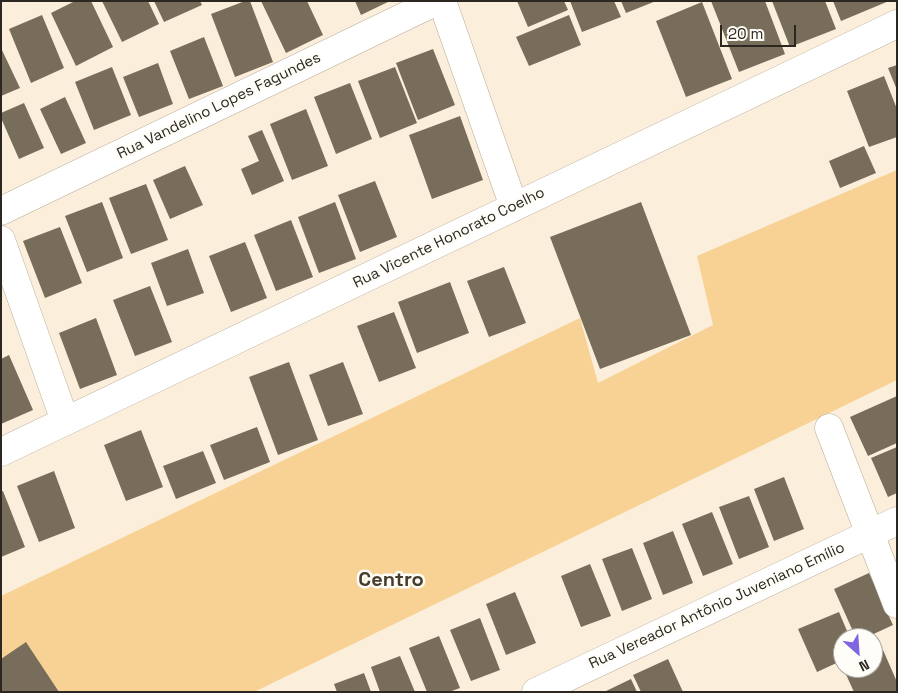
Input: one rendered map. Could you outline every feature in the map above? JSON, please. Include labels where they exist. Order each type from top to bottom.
[{"type":"street","name":"Rua Vandelino Lopes Fagundes","points":[[1,211],[437,1]]},
{"type":"street","points":[[442,1],[514,207]]},
{"type":"street","name":"Rua Vicente Honorato Coelho","points":[[1,452],[897,24]]},
{"type":"street","points":[[1,240],[66,421]]},
{"type":"street","points":[[829,428],[897,604]]},
{"type":"street","name":"Rua Vereador Antônio Juveniano Emílio","points":[[536,692],[897,521]]},
{"type":"shaded area","points":[[897,170],[897,380],[254,692],[1,692],[1,596],[580,318],[598,383],[713,325],[697,256]]},
{"type":"building","points":[[75,1],[91,1],[113,47],[76,66],[51,13]]},
{"type":"building","points":[[102,1],[148,1],[159,24],[122,42]]},
{"type":"building","points":[[154,1],[200,1],[202,5],[164,22]]},
{"type":"building","points":[[245,1],[250,1],[273,62],[235,77],[211,14]]},
{"type":"building","points":[[261,1],[307,1],[323,35],[286,53]]},
{"type":"building","points":[[355,1],[390,1],[361,15]]},
{"type":"building","points":[[517,1],[564,1],[568,10],[528,27]]},
{"type":"building","points":[[570,1],[614,1],[621,17],[582,32]]},
{"type":"building","points":[[621,1],[656,1],[626,13]]},
{"type":"building","points":[[711,1],[765,1],[785,54],[739,72]]},
{"type":"building","points":[[772,1],[825,1],[836,29],[790,47]]},
{"type":"building","points":[[833,1],[889,1],[841,21]]},
{"type":"building","points":[[702,2],[732,79],[686,97],[656,21]]},
{"type":"building","points":[[42,15],[64,68],[31,83],[9,29]]},
{"type":"building","points":[[569,15],[581,45],[529,66],[516,37]]},
{"type":"building","points":[[204,37],[223,86],[189,99],[170,51]]},
{"type":"building","points":[[1,48],[20,88],[1,96]]},
{"type":"building","points":[[433,49],[455,105],[418,120],[396,63]]},
{"type":"building","points":[[158,63],[173,104],[139,117],[123,77]]},
{"type":"building","points":[[897,65],[897,90],[888,68]]},
{"type":"building","points":[[112,67],[131,115],[94,130],[75,82]]},
{"type":"building","points":[[395,67],[417,123],[380,138],[358,81]]},
{"type":"building","points":[[884,76],[897,109],[897,137],[869,147],[847,91]]},
{"type":"building","points":[[350,83],[372,139],[336,154],[314,97]]},
{"type":"building","points":[[65,97],[86,143],[61,154],[40,109]]},
{"type":"building","points":[[24,103],[44,148],[19,159],[1,118],[1,113]]},
{"type":"building","points":[[306,109],[328,166],[292,180],[270,124]]},
{"type":"building","points":[[460,116],[483,180],[432,199],[409,135]]},
{"type":"building","points":[[262,130],[284,181],[252,195],[241,169],[259,161],[248,136]]},
{"type":"building","points":[[864,146],[876,173],[840,188],[829,161]]},
{"type":"building","points":[[185,166],[203,205],[170,219],[153,180]]},
{"type":"building","points":[[375,181],[397,237],[360,252],[338,195]]},
{"type":"building","points":[[146,184],[168,240],[131,254],[109,198]]},
{"type":"building","points":[[102,202],[123,258],[87,272],[65,216]]},
{"type":"building","points":[[335,202],[356,259],[319,273],[298,217]]},
{"type":"building","points":[[641,202],[691,335],[600,369],[550,237]]},
{"type":"building","points":[[291,220],[313,277],[276,291],[254,235]]},
{"type":"building","points":[[60,227],[82,283],[45,298],[23,241]]},
{"type":"building","points":[[245,242],[267,298],[231,312],[209,256]]},
{"type":"building","points":[[188,249],[204,293],[167,306],[151,263]]},
{"type":"building","points":[[504,267],[526,323],[489,337],[467,281]]},
{"type":"building","points":[[450,282],[469,333],[417,353],[398,302]]},
{"type":"building","points":[[150,286],[172,342],[135,356],[113,300]]},
{"type":"building","points":[[394,312],[416,368],[379,382],[357,326]]},
{"type":"building","points":[[96,318],[117,375],[80,389],[59,333]]},
{"type":"building","points":[[9,355],[33,410],[1,424],[1,359]]},
{"type":"building","points":[[289,362],[318,440],[278,455],[249,377]]},
{"type":"building","points":[[343,362],[363,414],[328,426],[309,375]]},
{"type":"building","points":[[897,396],[897,443],[868,456],[850,417]]},
{"type":"building","points":[[257,427],[270,462],[224,480],[210,445]]},
{"type":"building","points":[[141,430],[163,487],[126,501],[104,445]]},
{"type":"building","points":[[897,447],[897,493],[888,497],[871,458]]},
{"type":"building","points":[[203,451],[216,483],[176,499],[163,466]]},
{"type":"building","points":[[54,471],[75,528],[39,542],[17,486]]},
{"type":"building","points":[[784,477],[804,529],[774,541],[754,489]]},
{"type":"building","points":[[3,491],[25,547],[1,557],[1,492]]},
{"type":"building","points":[[749,496],[769,547],[739,559],[719,507]]},
{"type":"building","points":[[712,512],[733,564],[703,576],[682,524]]},
{"type":"building","points":[[673,531],[693,583],[663,595],[643,543]]},
{"type":"building","points":[[632,548],[652,599],[622,611],[602,559]]},
{"type":"building","points":[[590,564],[611,616],[581,627],[561,576]]},
{"type":"building","points":[[869,573],[893,625],[883,630],[883,628],[852,628],[834,589]]},
{"type":"building","points":[[515,592],[536,643],[506,655],[486,604]]},
{"type":"building","points":[[839,612],[846,628],[833,628],[833,665],[817,672],[798,629]]},
{"type":"building","points":[[480,618],[500,670],[471,681],[450,630]]},
{"type":"building","points":[[439,636],[460,688],[449,692],[427,692],[409,648]]},
{"type":"building","points":[[26,642],[59,692],[1,692],[1,659]]},
{"type":"building","points":[[883,650],[897,682],[897,692],[854,692],[848,678],[883,678]]},
{"type":"building","points":[[400,656],[415,692],[380,692],[371,667]]},
{"type":"building","points":[[668,659],[683,692],[641,692],[633,675]]},
{"type":"building","points":[[364,673],[371,692],[337,692],[334,684]]},
{"type":"building","points":[[631,679],[637,692],[604,692]]},
{"type":"district","name":"Centro","points":[[391,581]]}]
